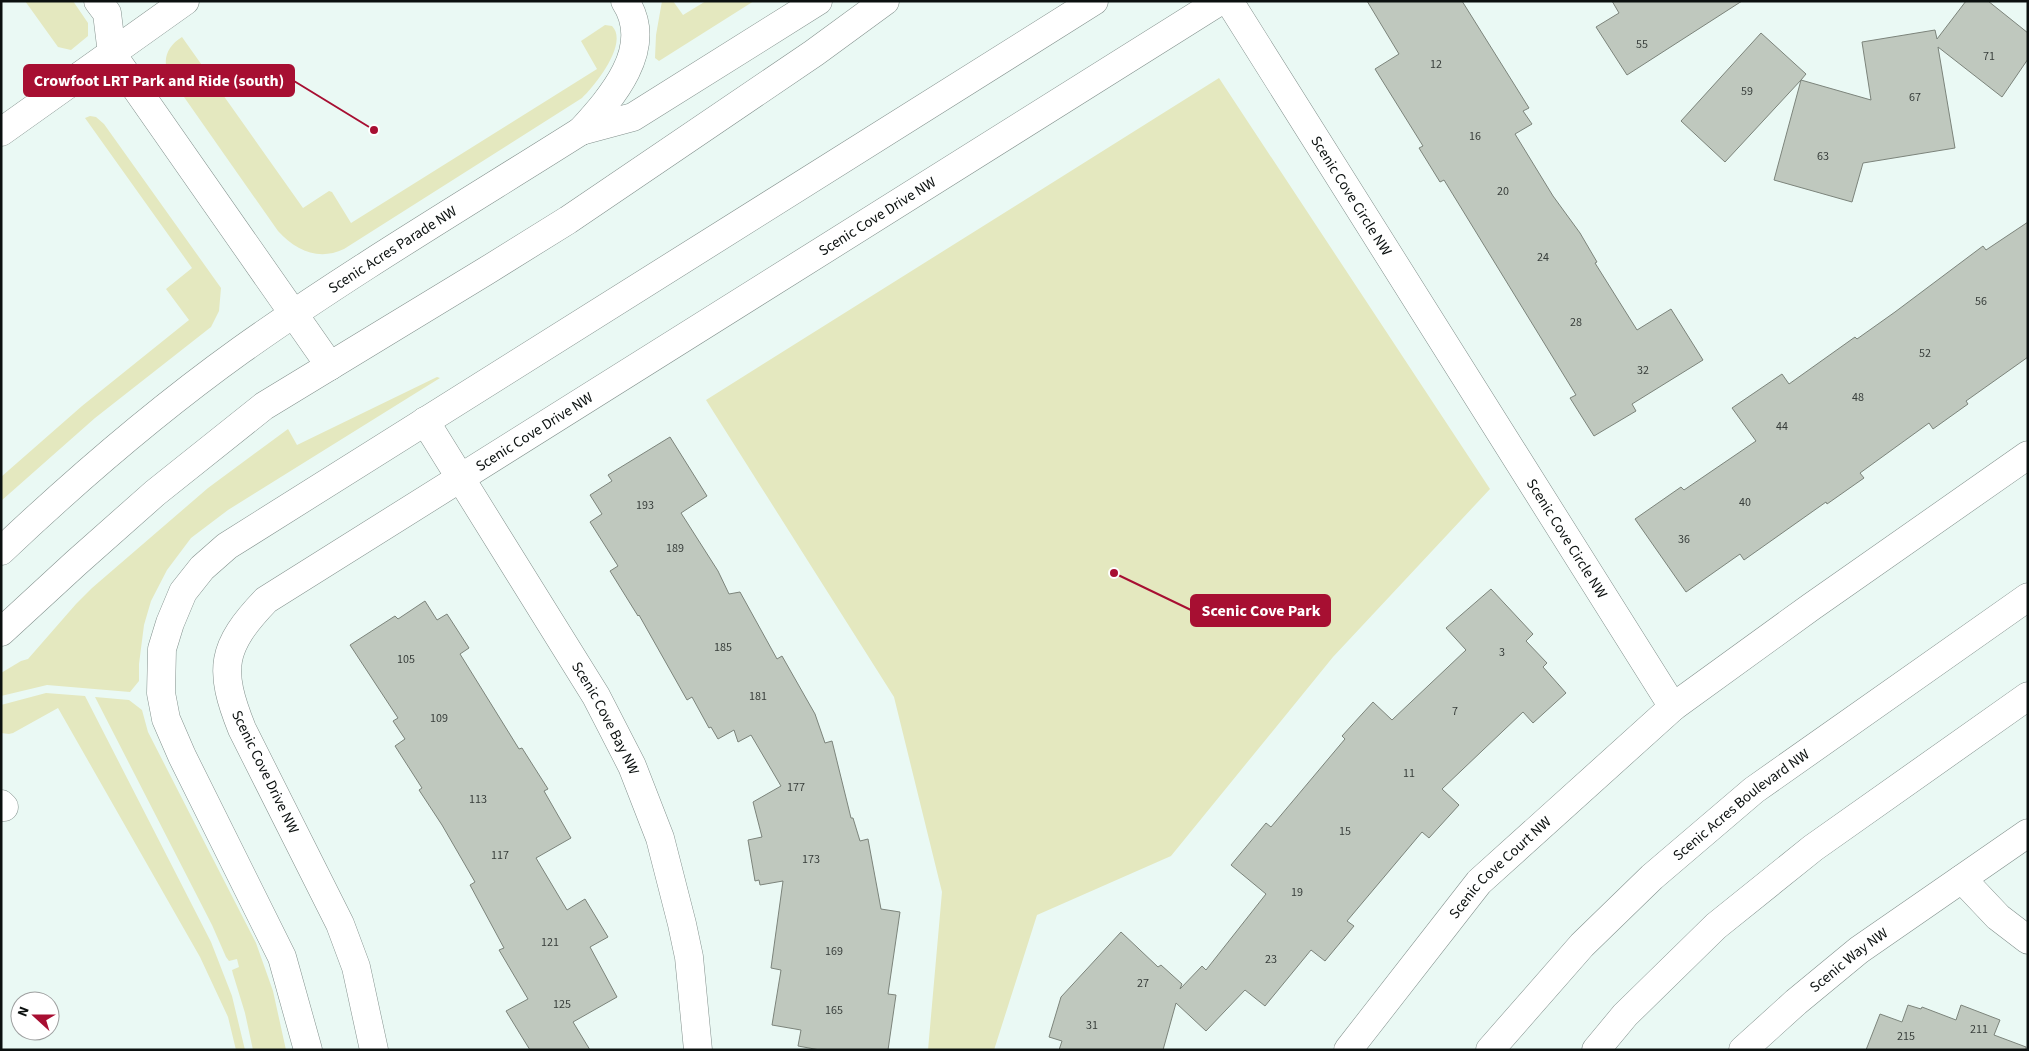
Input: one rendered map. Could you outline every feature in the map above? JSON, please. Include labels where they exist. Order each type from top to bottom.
[{"type":"street","points":[[98,1],[107,13],[112,54],[330,366]]},
{"type":"street","points":[[1,132],[184,1]]},
{"type":"street","points":[[581,131],[609,100],[626,70],[636,42],[633,13],[625,1]]},
{"type":"street","name":"Scenic Acres Parade NW","points":[[1,551],[130,436],[217,368],[294,314],[581,131],[633,117],[818,1]]},
{"type":"street","points":[[1,632],[108,533],[210,448],[273,400],[568,220],[814,53],[885,1]]},
{"type":"street","points":[[308,1050],[282,957],[182,756],[166,719],[161,693],[162,649],[183,592],[202,568],[227,546],[1094,1]]},
{"type":"street","name":"Scenic Cove Drive NW","points":[[374,1050],[356,967],[340,924],[242,729],[231,702],[226,672],[229,652],[241,628],[266,600],[460,476],[1220,1]]},
{"type":"street","name":"Scenic Cove Circle NW","points":[[1229,1],[1673,707]]},
{"type":"street","name":"Scenic Cove Bay NW","points":[[425,421],[596,696],[632,766],[660,838],[682,924],[689,957],[698,1050]]},
{"type":"street","points":[[1673,707],[1811,607],[2028,455]]},
{"type":"street","name":"Scenic Acres Boulevard NW","points":[[1490,1050],[1582,945],[1652,877],[1754,790],[2028,597]]},
{"type":"street","points":[[1596,1050],[1625,1015],[1716,926],[1812,848],[2028,696]]},
{"type":"street","name":"Scenic Cove Court NW","points":[[1348,1050],[1480,882],[1673,707]]},
{"type":"street","name":"Scenic Way NW","points":[[1743,1050],[1796,1002],[1860,950],[2028,833]]},
{"type":"street","points":[[1962,879],[1998,917],[2028,940]]},
{"type":"green space","points":[[25,1],[73,1],[88,23],[88,36],[71,50],[58,47]]},
{"type":"green space","points":[[662,1],[673,1],[683,15],[706,1],[754,1],[659,61],[655,58],[656,35]]},
{"type":"green space","points":[[605,25],[612,26],[616,33],[613,53],[602,74],[582,98],[344,249],[326,254],[317,254],[300,249],[278,231],[170,77],[166,65],[169,49],[182,37],[303,208],[329,191],[332,192],[351,223],[597,69],[581,41]]},
{"type":"green space","points":[[1219,78],[1490,489],[1333,657],[1171,856],[1037,915],[994,1050],[928,1050],[942,892],[894,697],[706,400]]},
{"type":"green space","points":[[90,116],[96,117],[104,124],[221,288],[219,311],[211,327],[95,418],[1,501],[1,477],[82,406],[189,320],[166,289],[192,268],[85,118]]},
{"type":"green space","points":[[437,377],[440,378],[228,510],[191,538],[167,570],[151,601],[144,625],[139,664],[139,681],[130,692],[47,685],[1,696],[1,673],[28,659],[92,588],[208,488],[288,429],[297,445]]},
{"type":"green space","points":[[46,693],[85,696],[211,942],[232,996],[245,1050],[236,1050],[228,1017],[200,957],[58,708],[13,733],[1,733],[1,705]]},
{"type":"green space","points":[[95,697],[129,700],[142,710],[148,732],[256,943],[273,991],[286,1050],[253,1050],[245,1013],[232,970],[239,967],[237,959],[229,961],[226,957],[212,925]]},
{"type":"building","points":[[1367,1],[1462,1],[1529,108],[1523,111],[1532,124],[1515,134],[1553,196],[1580,233],[1597,262],[1595,263],[1637,330],[1671,309],[1703,360],[1632,404],[1636,411],[1594,436],[1570,398],[1576,395],[1444,180],[1440,182],[1419,148],[1423,146],[1375,69],[1399,54]]},
{"type":"building","points":[[1612,1],[1742,1],[1627,75],[1596,27],[1619,13]]},
{"type":"building","points":[[1966,1],[1988,1],[2028,33],[2028,59],[2002,97],[1938,47],[1955,148],[1863,163],[1852,202],[1774,180],[1801,80],[1871,100],[1862,42],[1935,30],[1937,39]]},
{"type":"building","points":[[1761,33],[1806,74],[1725,162],[1681,121]]},
{"type":"building","points":[[2028,222],[2028,357],[1966,401],[1968,404],[1933,429],[1929,423],[1860,473],[1864,478],[1827,504],[1826,502],[1744,560],[1740,554],[1686,592],[1635,519],[1681,487],[1684,490],[1756,441],[1732,408],[1782,374],[1789,384],[1855,337],[1857,339],[1895,312],[1983,246],[1986,250]]},
{"type":"building","points":[[670,437],[707,496],[681,513],[718,571],[729,594],[740,592],[777,659],[782,656],[815,714],[825,743],[832,741],[851,818],[853,818],[860,841],[868,839],[881,909],[900,912],[888,994],[896,995],[888,1050],[820,1050],[798,1046],[801,1030],[772,1025],[781,970],[771,968],[783,881],[760,885],[759,880],[755,881],[748,840],[762,837],[753,802],[781,786],[751,735],[738,742],[734,730],[718,739],[711,727],[709,728],[692,697],[687,700],[639,615],[610,571],[618,566],[590,522],[602,514],[590,495],[612,481],[608,475]]},
{"type":"building","points":[[1491,589],[1533,634],[1526,641],[1547,663],[1543,667],[1566,693],[1533,723],[1523,712],[1442,789],[1459,805],[1429,838],[1422,832],[1347,921],[1354,926],[1325,961],[1311,950],[1265,1006],[1245,990],[1206,1031],[1176,1003],[1163,1050],[1059,1050],[1062,1041],[1049,1037],[1061,997],[1121,932],[1158,967],[1161,965],[1182,984],[1180,989],[1202,966],[1206,970],[1266,894],[1231,865],[1266,823],[1271,827],[1345,739],[1342,736],[1373,702],[1392,720],[1466,650],[1446,628]]},
{"type":"building","points":[[425,601],[437,620],[447,614],[469,648],[460,654],[519,749],[522,748],[548,789],[544,791],[571,838],[536,858],[567,910],[585,899],[608,937],[590,947],[617,997],[573,1022],[590,1050],[530,1050],[506,1011],[528,999],[499,950],[504,948],[470,885],[475,882],[419,790],[422,788],[395,746],[405,739],[393,721],[398,718],[350,645],[395,616],[398,619]]},
{"type":"building","points":[[1908,1005],[1921,1009],[1922,1007],[1956,1020],[1961,1005],[2000,1020],[1994,1035],[2026,1047],[2026,1050],[1866,1050],[1880,1014],[1902,1022]]},
{"type":"place","name":"Crowfoot LRT Park and Ride (south)","points":[[374,130]]},
{"type":"place","name":"Scenic Cove Park","points":[[1114,573]]}]
